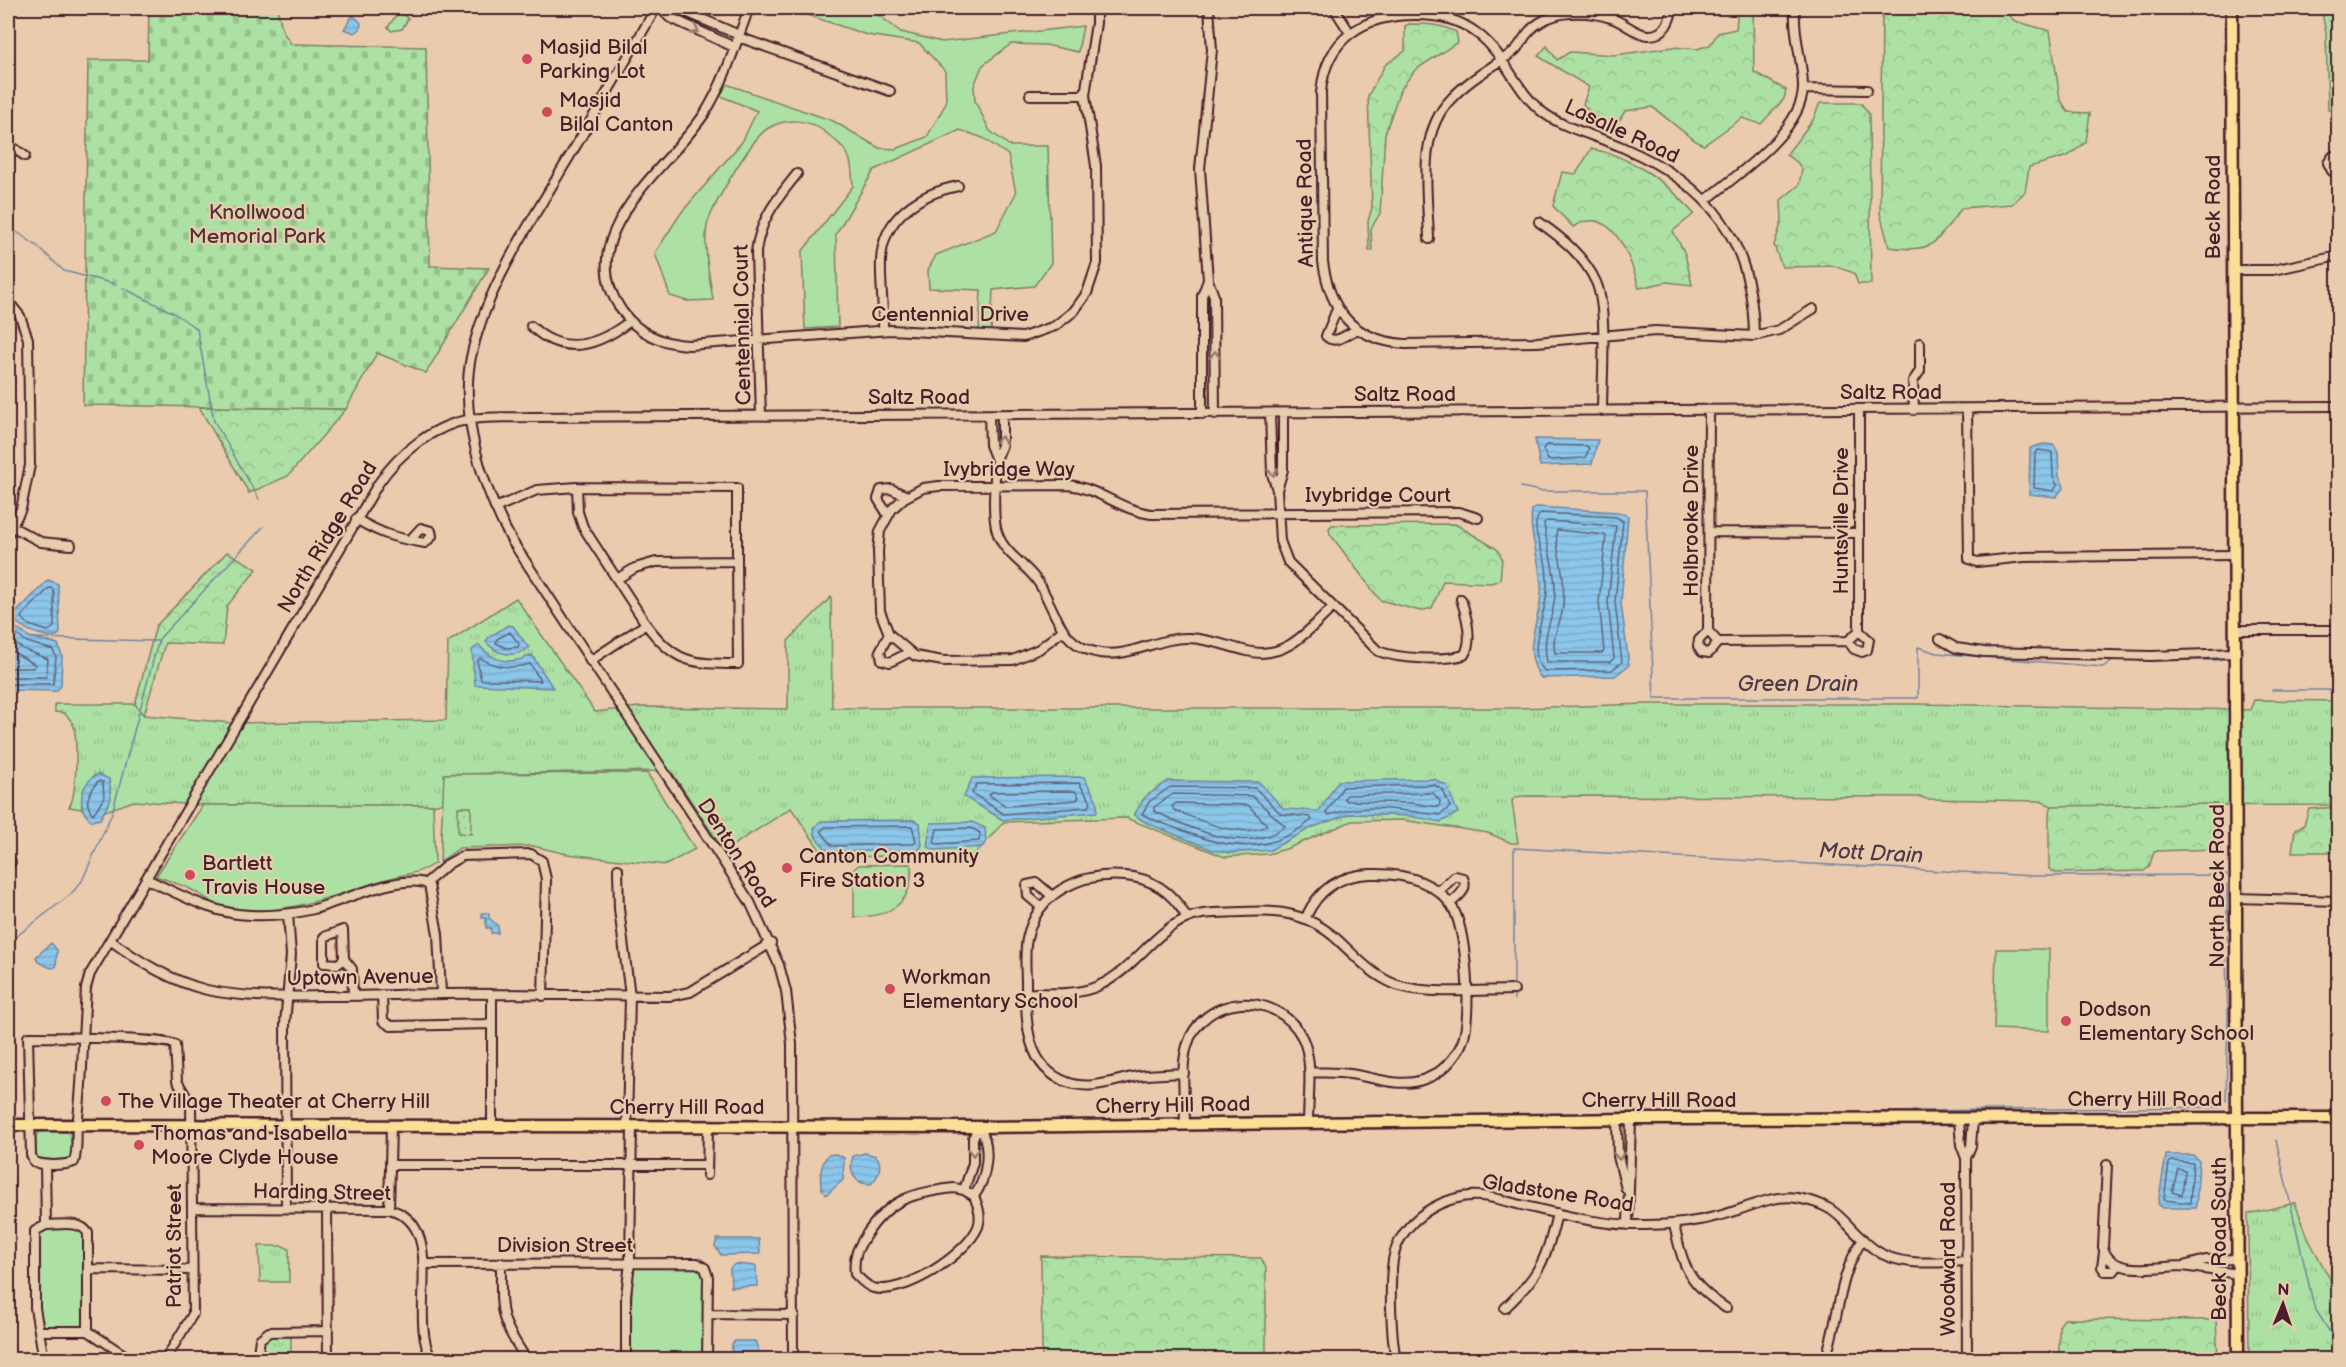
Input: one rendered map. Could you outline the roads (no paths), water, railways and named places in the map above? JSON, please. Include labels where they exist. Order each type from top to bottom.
[{"type":"main road","name":"Beck Road","points":[[2232,8],[2233,406]]},
{"type":"main road","name":"North Beck Road","points":[[2233,406],[2238,1118]]},
{"type":"main road","name":"Beck Road South","points":[[2238,1118],[2238,1359]]},
{"type":"main road","name":"Cherry Hill Road","points":[[8,1125],[979,1127],[1631,1119],[2338,1118]]},
{"type":"street","points":[[472,419],[471,358],[496,284],[656,8]]},
{"type":"street","points":[[661,8],[669,17],[737,40],[744,39],[890,92]]},
{"type":"street","points":[[676,8],[737,40]]},
{"type":"street","points":[[531,326],[554,344],[570,345],[602,339],[630,321],[615,300],[609,278],[608,259],[614,233],[641,189],[706,111],[720,86],[749,8]]},
{"type":"street","name":"Centennial Drive","points":[[630,321],[644,332],[673,344],[883,330],[1023,337],[1055,326],[1074,311],[1087,293],[1097,263],[1096,166],[1085,94],[1096,23],[1096,8]]},
{"type":"street","points":[[1209,8],[1212,50],[1200,170],[1208,280],[1214,296],[1215,414]]},
{"type":"street","points":[[1334,8],[1350,33]]},
{"type":"street","points":[[1429,239],[1428,153],[1435,122],[1451,98],[1515,51],[1528,32],[1543,20],[1555,15],[1582,13],[1612,18],[1648,35],[1658,34],[1665,28],[1673,8]]},
{"type":"street","points":[[1706,200],[1790,126],[1800,107],[1803,89],[1795,38],[1795,8]]},
{"type":"street","name":"Antique Road","points":[[1501,60],[1485,39],[1473,30],[1440,16],[1384,17],[1350,33],[1329,60],[1321,92],[1323,262],[1326,282],[1337,309],[1358,329],[1389,343],[1405,344],[1537,342],[1669,331],[1754,336],[1779,330],[1813,309]]},
{"type":"street","name":"Lasalle Road","points":[[1501,60],[1533,104],[1557,122],[1622,147],[1667,168],[1706,200],[1726,227],[1746,271],[1752,293],[1754,336]]},
{"type":"street","points":[[1803,89],[1867,90]]},
{"type":"street","points":[[1030,95],[1085,94]]},
{"type":"street","points":[[8,144],[25,156]]},
{"type":"street","points":[[2338,156],[2333,156],[2328,163],[2332,171],[2338,172]]},
{"type":"street","name":"Centennial Court","points":[[761,416],[756,252],[758,234],[765,217],[797,174]]},
{"type":"street","points":[[883,330],[881,256],[892,227],[905,209],[918,199],[958,186]]},
{"type":"street","points":[[1539,222],[1563,240],[1590,271],[1600,297],[1602,411]]},
{"type":"street","points":[[2233,270],[2274,270],[2338,256]]},
{"type":"street","points":[[1203,414],[1202,296],[1208,280]]},
{"type":"street","points":[[8,301],[24,324],[29,345],[29,476],[21,508],[9,528],[41,542],[71,545]]},
{"type":"street","points":[[1337,309],[1326,336],[1335,341],[1358,329]]},
{"type":"street","points":[[1202,326],[1214,326]]},
{"type":"street","points":[[1914,410],[1913,381],[1920,371],[1920,343]]},
{"type":"street","name":"Saltz Road","points":[[472,419],[2338,406]]},
{"type":"street","points":[[1968,409],[1970,559],[1977,562],[2024,557],[2234,555]]},
{"type":"street","name":"Holbrooke Drive","points":[[1709,411],[1708,631],[1699,640],[1698,646],[1702,652],[1709,653],[1718,642]]},
{"type":"street","name":"Huntsville Drive","points":[[1848,641],[1854,649],[1862,652],[1867,650],[1869,640],[1859,631],[1859,411]]},
{"type":"street","points":[[1270,413],[1272,474],[1277,490]]},
{"type":"street","points":[[1283,413],[1283,470],[1277,490],[1280,541],[1288,562],[1332,608],[1368,644],[1389,655],[1457,657],[1464,655],[1468,647],[1467,615],[1461,599]]},
{"type":"street","points":[[989,415],[990,445],[996,460]]},
{"type":"street","points":[[1002,415],[1002,445],[996,460],[996,529],[1003,546],[1040,585],[1062,631],[1080,646],[1103,654],[1121,653],[1162,641],[1185,638],[1214,641],[1251,652],[1264,653],[1285,648],[1296,642],[1332,608]]},
{"type":"street","name":"Denton Road","points":[[472,419],[480,468],[495,508],[518,551],[750,902],[771,943],[783,979],[790,1020],[793,1062],[793,1359]]},
{"type":"street","name":"North Ridge Road","points":[[45,1165],[74,1162],[77,1153],[77,1124],[88,981],[110,940],[385,473],[411,447],[435,433],[472,419]]},
{"type":"street","name":"Ivybridge Way","points":[[888,515],[907,496],[934,486],[1083,487],[1099,493],[1120,506],[1151,514],[1277,513]]},
{"type":"street","points":[[495,508],[537,489],[577,488],[737,488],[738,664],[707,664],[684,660],[663,647],[583,527],[578,512],[577,488]]},
{"type":"street","points":[[907,496],[891,489],[881,490],[878,499],[888,515],[880,531],[878,561],[879,608],[889,634],[908,654],[935,661],[1013,660],[1039,649],[1062,631]]},
{"type":"street","name":"Ivybridge Court","points":[[1277,513],[1459,512],[1478,518]]},
{"type":"street","points":[[356,519],[385,535],[411,538]]},
{"type":"street","points":[[1709,532],[1859,533]]},
{"type":"street","points":[[617,579],[636,568],[656,562],[737,561]]},
{"type":"street","points":[[590,661],[646,624]]},
{"type":"street","points":[[2235,630],[2338,630]]},
{"type":"street","points":[[1708,631],[1718,642],[1848,641],[1855,638],[1859,631]]},
{"type":"street","points":[[889,634],[880,651],[882,660],[891,662],[908,654]]},
{"type":"street","points":[[1940,639],[1956,648],[1984,652],[2151,656],[2235,653]]},
{"type":"street","points":[[426,883],[448,864],[462,856],[531,854],[542,861],[546,879],[543,996]]},
{"type":"street","points":[[618,869],[619,909],[630,996],[630,1263],[626,1295],[626,1359]]},
{"type":"street","points":[[1306,917],[1314,900],[1339,880],[1359,874],[1402,875],[1415,878],[1438,892],[1450,904],[1464,936],[1466,990],[1463,1039],[1445,1067],[1433,1076],[1420,1081],[1402,1083],[1352,1074],[1309,1072]]},
{"type":"street","points":[[1184,1073],[1149,1075],[1089,1086],[1059,1079],[1040,1063],[1030,1046],[1026,993],[1027,937],[1041,907],[1052,896],[1082,879],[1102,875],[1132,876],[1164,888],[1178,901],[1186,916]]},
{"type":"street","points":[[1438,892],[1455,876],[1463,878],[1466,884],[1465,890],[1450,904]]},
{"type":"street","points":[[146,879],[221,911],[249,915],[288,914],[398,884],[421,881],[429,885],[437,927],[441,993]]},
{"type":"street","points":[[1041,907],[1028,896],[1027,885],[1037,883],[1052,896]]},
{"type":"street","points":[[2237,898],[2338,901]]},
{"type":"street","points":[[1026,993],[1077,992],[1101,985],[1118,974],[1172,924],[1186,916],[1280,912],[1306,917],[1327,930],[1374,973],[1391,983],[1417,989],[1514,990]]},
{"type":"street","points":[[286,1208],[285,1024],[291,955],[288,914]]},
{"type":"street","points":[[344,959],[338,964],[324,963],[324,937],[343,930],[344,959],[352,969],[353,996]]},
{"type":"street","name":"Uptown Avenue","points":[[110,940],[159,972],[192,985],[233,993],[289,997],[441,993],[670,996],[690,992],[771,943]]},
{"type":"street","points":[[492,994],[492,1126]]},
{"type":"street","points":[[382,995],[383,1021],[391,1026],[492,1024]]},
{"type":"street","points":[[1185,1125],[1184,1073],[1187,1046],[1195,1030],[1204,1019],[1228,1005],[1247,1003],[1272,1009],[1293,1024],[1304,1041],[1309,1072],[1308,1123]]},
{"type":"street","points":[[45,1225],[45,1165],[34,1162],[31,1155],[28,1037],[83,1039]]},
{"type":"street","name":"Patriot Street","points":[[83,1039],[174,1042],[177,1081],[191,1104],[193,1314],[165,1359]]},
{"type":"street","points":[[1628,1226],[1627,1191],[1631,1159],[1631,1119]]},
{"type":"street","points":[[1617,1120],[1619,1165],[1627,1191]]},
{"type":"street","name":"Woodward Road","points":[[1959,1120],[1961,1145],[1966,1158],[1966,1359]]},
{"type":"street","name":"Woodward Road","points":[[1966,1158],[1971,1146],[1973,1120]]},
{"type":"street","points":[[389,1209],[391,1126]]},
{"type":"street","points":[[707,1174],[708,1127]]},
{"type":"street","points":[[964,1190],[973,1163],[973,1138],[979,1127]]},
{"type":"street","points":[[974,1196],[984,1177],[986,1140],[979,1127]]},
{"type":"street","points":[[390,1165],[707,1165]]},
{"type":"street","points":[[2107,1166],[2104,1252],[2110,1262],[2122,1267],[2183,1266],[2238,1274]]},
{"type":"street","points":[[964,1190],[974,1196],[979,1207],[977,1229],[949,1262],[909,1282],[882,1289],[872,1288],[855,1274],[854,1253],[878,1217],[892,1205],[909,1196],[931,1191],[964,1190]]},
{"type":"street","name":"Gladstone Road","points":[[1396,1359],[1392,1344],[1393,1259],[1401,1239],[1415,1221],[1436,1206],[1456,1198],[1481,1196],[1598,1223],[1628,1226],[1674,1225],[1721,1215],[1770,1200],[1794,1198],[1819,1203],[1841,1215],[1875,1250],[1898,1259],[1967,1262]]},
{"type":"street","name":"Harding Street","points":[[192,1208],[389,1209],[406,1215],[413,1222],[422,1241],[423,1339],[432,1359]]},
{"type":"street","points":[[327,1209],[328,1359]]},
{"type":"street","points":[[1505,1308],[1529,1285],[1540,1267],[1550,1246],[1557,1213]]},
{"type":"street","points":[[44,1359],[41,1331],[35,1308],[35,1231],[45,1225],[84,1227],[88,1233],[88,1331]]},
{"type":"street","points":[[1674,1225],[1682,1260],[1701,1291],[1726,1308]]},
{"type":"street","points":[[1825,1359],[1842,1278],[1851,1257],[1863,1239]]},
{"type":"street","points":[[2183,1266],[2206,1260],[2238,1259]]},
{"type":"street","points":[[501,1263],[501,1315],[507,1331],[527,1359]]},
{"type":"street","name":"Division Street","points":[[423,1264],[697,1263],[705,1268],[708,1277],[708,1314]]},
{"type":"street","points":[[89,1269],[192,1270]]},
{"type":"street","points":[[707,1359],[708,1314],[794,1315]]},
{"type":"street","points":[[41,1331],[88,1331],[132,1359]]},
{"type":"street","points":[[256,1359],[260,1339],[268,1332],[328,1331]]},
{"type":"water","points":[[353,15],[361,23],[360,29],[355,33],[344,29]]},
{"type":"water","points":[[1535,439],[1598,440],[1592,464],[1540,466]]},
{"type":"water","points":[[2043,444],[2054,445],[2058,453],[2059,476],[2064,487],[2056,497],[2029,494],[2030,448]]},
{"type":"water","points":[[1537,507],[1618,512],[1628,516],[1621,603],[1629,665],[1615,676],[1541,678],[1535,667],[1532,646],[1540,604],[1541,582],[1531,521],[1532,510]]},
{"type":"water","points":[[48,580],[58,584],[60,633],[57,636],[32,632],[11,618]]},
{"type":"water","points":[[8,622],[29,637],[58,644],[62,656],[61,686],[56,691],[8,690]]},
{"type":"water","points":[[508,625],[513,626],[529,648],[518,653],[506,654],[486,642],[488,638]]},
{"type":"water","points":[[479,645],[497,659],[510,661],[532,655],[553,688],[475,685],[472,650]]},
{"type":"water","points":[[98,774],[109,779],[111,799],[100,819],[92,821],[83,810],[82,796],[87,783]]},
{"type":"water","points":[[1084,777],[1097,801],[1097,812],[1003,820],[964,797],[972,778]]},
{"type":"water","points":[[1434,779],[1447,786],[1458,813],[1441,822],[1410,816],[1349,814],[1311,828],[1270,850],[1231,853],[1213,850],[1147,823],[1134,815],[1145,797],[1168,781],[1259,782],[1284,809],[1319,811],[1338,781]]},
{"type":"water","points":[[914,820],[920,823],[922,845],[919,850],[829,852],[816,838],[814,828],[821,821]]},
{"type":"water","points":[[972,822],[985,828],[986,843],[982,847],[934,850],[927,846],[931,823]]},
{"type":"water","points":[[482,913],[489,913],[489,918],[498,926],[498,933],[491,933],[491,928],[486,928],[486,918],[482,918]]},
{"type":"water","points":[[51,943],[57,950],[56,967],[51,968],[38,962],[36,957]]},
{"type":"water","points":[[865,1153],[876,1156],[880,1167],[871,1184],[860,1182],[854,1176],[851,1167],[853,1156]]},
{"type":"water","points":[[836,1154],[844,1158],[843,1180],[826,1195],[821,1186],[821,1169],[828,1155]]},
{"type":"water","points":[[2166,1155],[2193,1155],[2199,1161],[2196,1208],[2163,1208],[2158,1204]]},
{"type":"water","points":[[717,1239],[759,1239],[760,1254],[721,1255],[715,1246]]},
{"type":"water","points":[[735,1264],[756,1266],[757,1286],[731,1287],[730,1268]]},
{"type":"water","points":[[735,1341],[755,1341],[759,1351],[758,1359],[731,1359],[732,1344]]},
{"type":"waterway","points":[[8,226],[37,246],[64,271],[115,284]]},
{"type":"waterway","points":[[123,288],[174,313],[197,329],[214,421],[259,499]]},
{"type":"waterway","name":"Green Drain","points":[[1521,487],[1540,491],[1645,491],[1654,698],[1918,698],[1918,647],[1937,653],[2103,667],[2113,660],[2220,660]]},
{"type":"waterway","points":[[8,943],[71,894],[82,881],[112,813],[159,639],[263,527]]},
{"type":"waterway","points":[[33,638],[157,641]]},
{"type":"waterway","name":"Green Drain","points":[[2272,690],[2338,690]]},
{"type":"waterway","name":"Mott Drain","points":[[1514,987],[1514,848],[2034,876],[2227,875]]},
{"type":"waterway","name":"Mott Drain","points":[[2227,884],[2227,922]]},
{"type":"waterway","name":"Mott Drain","points":[[2227,936],[2228,942]]},
{"type":"waterway","name":"Mott Drain","points":[[2226,958],[2228,1015],[2226,1101]]},
{"type":"waterway","points":[[1514,994],[1514,1000]]},
{"type":"waterway","points":[[1912,1111],[2220,1107]]},
{"type":"waterway","points":[[1838,1113],[1889,1112]]},
{"type":"waterway","points":[[1895,1112],[1904,1112]]},
{"type":"waterway","name":"Mott Drain","points":[[2276,1140],[2314,1307],[2338,1345]]},
{"type":"place","name":"Masjid Bilal Parking Lot","points":[[527,59]]},
{"type":"place","name":"Masjid Bilal Canton","points":[[547,112]]},
{"type":"place","name":"Canton Community Fire Station 3","points":[[787,868]]},
{"type":"place","name":"Bartlett Travis House","points":[[190,875]]},
{"type":"place","name":"Workman Elementary School","points":[[890,989]]},
{"type":"place","name":"Dodson Elementary School","points":[[2066,1021]]},
{"type":"place","name":"The Village Theater at Cherry Hill","points":[[106,1101]]},
{"type":"place","name":"Thomas and Isabella Moore Clyde House","points":[[139,1145]]},
{"type":"park label","name":"Knollwood Memorial Park","points":[[257,224]]}]
